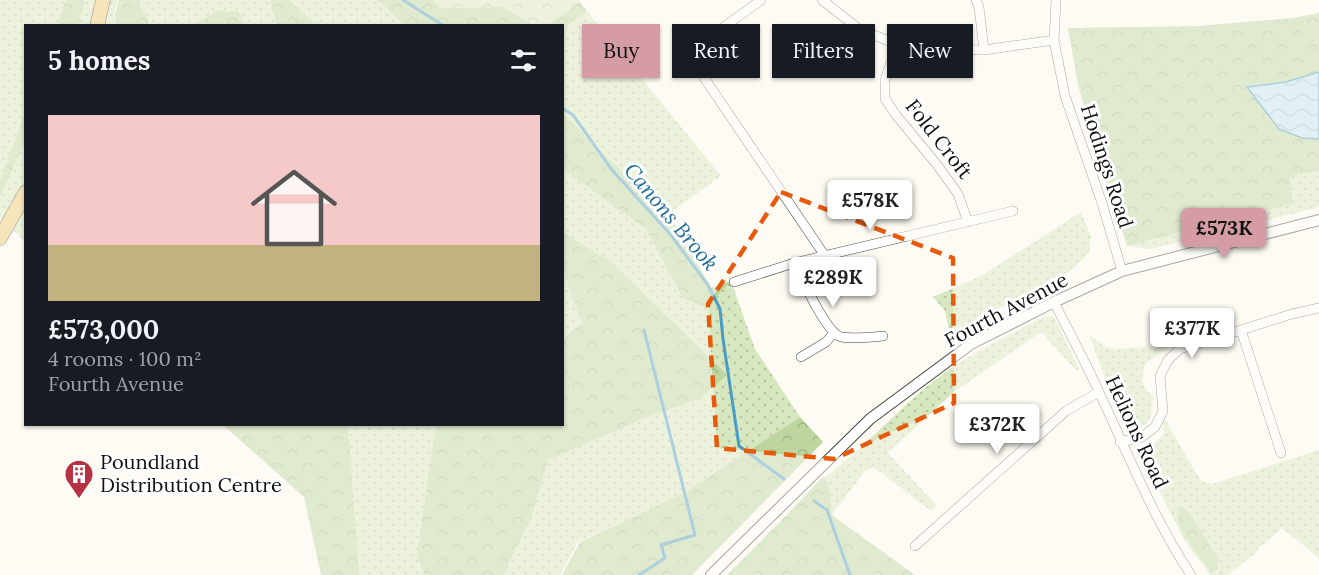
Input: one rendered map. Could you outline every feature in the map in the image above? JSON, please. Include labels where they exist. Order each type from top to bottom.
[{"type":"main road","points":[[97,24],[103,0]]},
{"type":"main road","points":[[0,238],[24,196]]},
{"type":"street","points":[[761,0],[710,37],[696,55],[705,79],[825,256]]},
{"type":"street","points":[[822,0],[859,29],[887,41]]},
{"type":"street","points":[[976,0],[979,7],[984,50]]},
{"type":"street","name":"Hodings Road","points":[[1056,0],[1054,40],[1065,96],[1122,271]]},
{"type":"street","points":[[973,50],[1054,40]]},
{"type":"street","name":"Fold Croft","points":[[887,74],[885,99],[958,194],[968,222]]},
{"type":"street","points":[[734,282],[794,263],[1013,211]]},
{"type":"street","name":"Fourth Avenue","points":[[711,575],[870,418],[971,344],[1122,271],[1319,220]]},
{"type":"street","points":[[794,263],[819,312],[834,333],[841,337],[883,336]]},
{"type":"street","name":"Helions Road","points":[[1054,302],[1099,392],[1120,442],[1175,551],[1191,575]]},
{"type":"street","points":[[1120,442],[1142,438],[1155,427],[1163,411],[1160,376],[1168,360],[1180,349],[1292,314],[1319,308]]},
{"type":"street","points":[[1240,330],[1281,453]]},
{"type":"street","points":[[801,357],[826,342],[834,333]]},
{"type":"street","points":[[915,546],[1066,411],[1099,392]]},
{"type":"highlighted area","points":[[781,192],[953,258],[954,403],[834,459],[717,448],[708,304]]},
{"type":"green space","points":[[0,0],[118,0],[114,14],[117,24],[24,24],[24,241],[0,217]]},
{"type":"green space","points":[[66,0],[85,0],[78,24],[57,24]]},
{"type":"green space","points":[[119,0],[140,0],[150,24],[117,24],[115,15]]},
{"type":"green space","points":[[139,0],[578,0],[598,24],[582,24],[582,78],[641,78],[721,176],[669,214],[711,288],[731,281],[755,349],[800,417],[681,495],[578,542],[560,575],[358,575],[347,426],[564,426],[564,24],[150,24]]},
{"type":"green space","points":[[271,0],[289,0],[315,24],[277,24]]},
{"type":"green space","points":[[376,0],[434,0],[440,8],[503,7],[531,24],[403,24]]},
{"type":"green space","points":[[434,0],[578,0],[580,2],[550,24],[531,24],[503,7],[440,8]]},
{"type":"green space","points":[[580,2],[586,12],[564,27],[564,24],[548,24]]},
{"type":"green space","points":[[217,11],[239,11],[243,24],[197,24]]},
{"type":"green space","points":[[1319,13],[1319,72],[1286,82],[1248,87],[1302,138],[1319,139],[1319,171],[1290,176],[1293,204],[1127,246],[1078,85],[1068,28],[1199,26],[1293,18]]},
{"type":"green space","points":[[564,114],[669,214],[711,288],[731,281],[706,308],[683,298],[646,229],[564,170]]},
{"type":"green space","points":[[24,116],[24,144],[0,196],[0,181]]},
{"type":"green space","points":[[1319,171],[1319,207],[1150,249],[1127,246],[1293,204],[1290,176]]},
{"type":"green space","points":[[1081,212],[1091,236],[1089,253],[1072,270],[950,334],[945,311],[933,297],[983,275]]},
{"type":"green space","points":[[564,234],[610,261],[727,375],[699,399],[646,417],[548,460],[531,518],[503,575],[424,575],[417,555],[436,426],[564,426],[564,338],[582,323],[564,273]]},
{"type":"green space","points":[[1050,316],[1055,318],[1079,369],[1076,370],[1041,332],[955,391],[888,453],[937,506],[931,511],[874,467],[865,471],[832,515],[829,484],[824,478],[856,452],[917,395],[950,369],[996,342]]},
{"type":"green space","points":[[1089,335],[1105,347],[1116,349],[1171,345],[1145,364],[1143,382],[1145,389],[1153,396],[1151,416],[1146,425],[1134,429],[1125,424]]},
{"type":"green space","points":[[1163,416],[1201,481],[1212,484],[1319,450],[1319,558],[1282,528],[1228,575],[1211,575],[1187,545],[1139,452],[1159,440],[1164,433]]},
{"type":"green space","points":[[800,417],[823,442],[692,575],[562,575],[580,542],[684,493]]},
{"type":"green space","points":[[224,426],[348,426],[359,575],[321,575],[304,497]]},
{"type":"green space","points":[[823,477],[829,484],[832,515],[915,575],[727,575],[762,540]]},
{"type":"green space","points":[[1179,506],[1185,509],[1196,523],[1218,559],[1217,570],[1211,573],[1180,529]]},
{"type":"water","points":[[1319,72],[1319,139],[1302,138],[1279,129],[1247,87],[1286,82]]},
{"type":"waterway","name":"Canons Brook","points":[[403,0],[441,24]]},
{"type":"waterway","name":"Canons Brook","points":[[564,109],[573,115],[612,170],[670,234],[708,285],[720,309],[739,446],[784,479]]},
{"type":"waterway","points":[[639,575],[665,558],[661,545],[695,535],[644,330]]},
{"type":"waterway","name":"Canons Brook","points":[[814,501],[827,510],[850,575]]},
{"type":"place","name":"Poundland Distribution Centre","points":[[79,500]]}]
